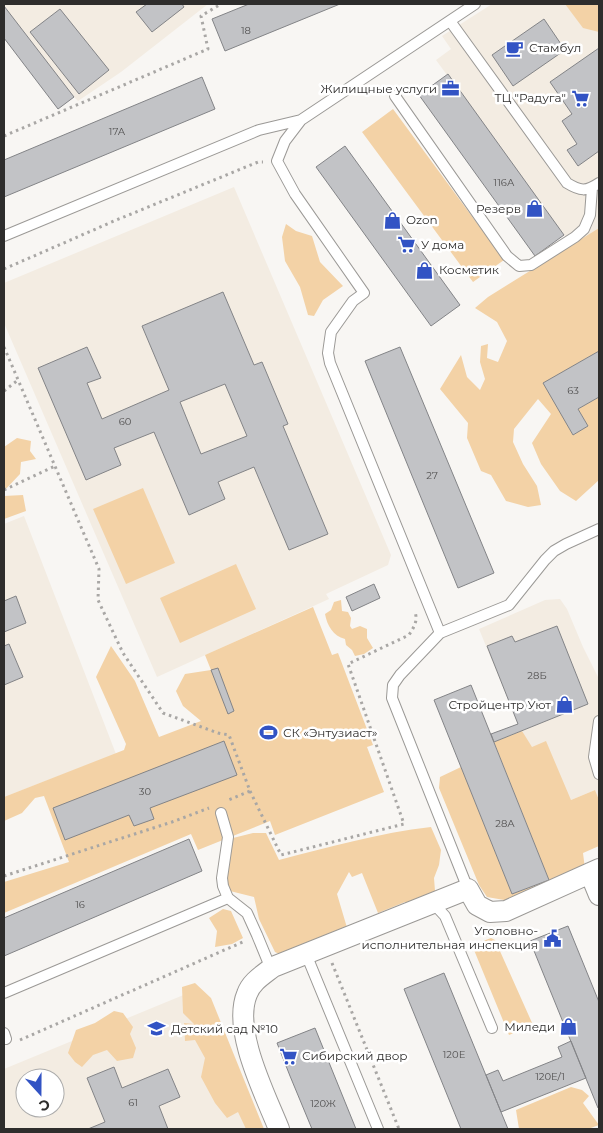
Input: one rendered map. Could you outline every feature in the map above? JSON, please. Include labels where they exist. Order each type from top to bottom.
[{"type":"street","points":[[279,1129],[252,1061],[244,1034],[242,1007],[247,992],[260,976],[271,969],[306,954],[468,889],[478,905],[490,912],[506,911],[595,871],[599,894]]},
{"type":"lane","points":[[440,633],[330,363],[328,353],[330,332],[353,301],[364,293],[295,194],[277,161],[285,141],[301,120],[450,22],[474,4]]},
{"type":"lane","points":[[450,22],[567,183],[577,189],[584,190],[596,185]]},
{"type":"lane","points":[[395,96],[508,256],[519,266],[531,265],[575,237],[584,229],[590,215],[596,185]]},
{"type":"lane","points":[[4,236],[259,130],[301,120]]},
{"type":"lane","points":[[468,889],[392,698],[393,685],[400,675],[440,633],[509,605],[554,551],[599,530]]},
{"type":"lane","points":[[599,722],[594,757],[599,774]]},
{"type":"lane","points":[[218,809],[228,836],[222,878],[228,898],[246,913],[271,969]]},
{"type":"lane","points":[[4,993],[228,898]]},
{"type":"lane","points":[[433,903],[445,916],[492,1028]]},
{"type":"lane","points":[[306,954],[378,1129]]},
{"type":"path","points":[[4,136],[208,49],[201,16],[221,4]]},
{"type":"path","points":[[4,269],[114,221],[258,162],[277,161]]},
{"type":"path","points":[[4,347],[99,570],[98,600],[123,653],[163,714],[218,733],[229,734],[250,791],[281,855],[404,824],[348,664],[409,635],[415,627],[414,609]]},
{"type":"path","points":[[4,391],[18,380]]},
{"type":"path","points":[[4,490],[55,466]]},
{"type":"path","points":[[224,801],[250,791]]},
{"type":"path","points":[[4,876],[218,809]]},
{"type":"path","points":[[18,1041],[257,935]]},
{"type":"path","points":[[326,946],[399,1129]]},
{"type":"shaded area","points":[[4,4],[208,4],[121,72],[78,101]]},
{"type":"shaded area","points":[[492,4],[599,4],[599,228],[572,245],[436,60],[451,49],[442,36]]},
{"type":"shaded area","points":[[565,4],[599,4],[599,32],[583,28]]},
{"type":"shaded area","points":[[393,109],[504,260],[473,282],[362,132]]},
{"type":"shaded area","points":[[234,187],[391,555],[388,565],[326,594],[329,599],[157,677],[4,323],[4,283]]},
{"type":"shaded area","points":[[286,224],[296,231],[312,236],[320,262],[343,286],[323,300],[314,316],[308,315],[300,287],[285,261],[282,237]]},
{"type":"shaded area","points":[[599,228],[599,351],[544,383],[573,435],[588,426],[578,409],[599,397],[599,480],[576,501],[560,491],[541,464],[532,443],[551,414],[538,399],[514,429],[513,442],[523,464],[537,486],[541,505],[528,507],[506,501],[491,475],[481,471],[467,438],[468,423],[440,389],[461,355],[467,377],[480,390],[485,379],[480,362],[481,346],[488,344],[487,358],[498,362],[507,341],[497,322],[475,308],[488,297]]},
{"type":"shaded area","points":[[17,438],[31,441],[30,451],[36,459],[21,462],[20,474],[4,491],[4,447]]},
{"type":"shaded area","points":[[143,488],[175,563],[126,584],[93,509]]},
{"type":"shaded area","points":[[23,495],[26,511],[4,519],[4,496]]},
{"type":"shaded area","points":[[24,516],[116,754],[4,797],[4,524]]},
{"type":"shaded area","points":[[236,564],[256,609],[180,643],[160,598]]},
{"type":"shaded area","points":[[560,599],[567,609],[599,679],[599,800],[595,790],[571,800],[532,747],[491,734],[518,724],[479,629],[545,600]]},
{"type":"shaded area","points":[[341,600],[342,611],[348,612],[351,618],[350,626],[352,629],[360,626],[367,629],[367,638],[373,648],[364,654],[355,656],[346,645],[345,639],[334,633],[327,622],[325,614],[331,610],[334,602]]},
{"type":"shaded area","name":"СК «Энтузиаст»","points":[[313,607],[332,655],[338,653],[373,745],[367,747],[384,792],[275,835],[270,821],[198,850],[191,834],[4,913],[4,882],[69,862],[44,796],[35,798],[22,813],[4,821],[4,797],[124,750],[126,744],[96,677],[111,646],[135,681],[159,737],[201,721],[183,706],[176,691],[185,674],[211,670],[205,655]]},
{"type":"shaded area","points":[[522,731],[532,747],[546,741],[571,800],[595,790],[599,800],[599,846],[583,853],[585,869],[510,901],[487,897],[479,885],[439,788],[440,777],[461,767],[512,894],[549,880],[494,742]]},
{"type":"shaded area","points":[[431,827],[441,850],[439,865],[434,878],[435,891],[405,906],[405,902],[378,913],[362,873],[352,877],[349,872],[337,894],[348,931],[288,958],[275,952],[259,919],[254,897],[230,891],[227,880],[233,838],[253,833],[266,833],[279,860],[335,845]]},
{"type":"shaded area","points":[[223,909],[231,911],[243,938],[232,944],[215,947],[217,931],[209,918]]},
{"type":"shaded area","points":[[491,938],[495,940],[533,1025],[509,1035],[474,950],[475,944]]},
{"type":"shaded area","points":[[195,983],[211,998],[264,1129],[246,1129],[238,1112],[227,1118],[215,1103],[201,1077],[205,1058],[195,1040],[185,1041],[184,1023],[194,1024],[183,1013],[182,987]]},
{"type":"shaded area","name":"Детский сад №10","points":[[198,989],[255,1129],[4,1129],[4,1069]]},
{"type":"shaded area","points":[[114,1011],[123,1013],[133,1027],[130,1034],[136,1048],[133,1058],[117,1061],[107,1050],[93,1055],[82,1067],[68,1053],[76,1030],[95,1023]]},
{"type":"shaded area","points":[[571,1087],[582,1090],[589,1096],[583,1103],[599,1125],[588,1129],[519,1129],[516,1110]]},
{"type":"building","points":[[147,4],[182,4],[184,7],[152,32],[136,12]]},
{"type":"building","points":[[249,4],[340,4],[225,51],[212,19]]},
{"type":"building","points":[[4,6],[74,97],[58,109],[4,38]]},
{"type":"building","points":[[60,9],[109,70],[79,94],[30,32]]},
{"type":"building","points":[[544,19],[565,50],[513,86],[492,55]]},
{"type":"building","name":"ТЦ \"Радуга\"","points":[[599,48],[599,151],[578,166],[567,150],[577,144],[562,121],[572,114],[550,82]]},
{"type":"building","points":[[448,74],[564,235],[535,256],[419,95]]},
{"type":"building","points":[[202,77],[215,109],[4,197],[4,160]]},
{"type":"building","points":[[345,146],[460,305],[431,326],[316,167]]},
{"type":"building","points":[[223,292],[254,365],[262,362],[288,424],[283,426],[328,534],[289,550],[254,467],[218,482],[225,499],[189,515],[154,432],[114,448],[121,465],[86,480],[38,368],[87,347],[101,378],[87,383],[102,419],[169,390],[142,326]],"holes":[[[225,384],[247,436],[201,454],[180,402]]]},
{"type":"building","points":[[400,347],[494,573],[458,588],[365,361]]},
{"type":"building","points":[[599,351],[599,397],[578,409],[588,426],[573,435],[543,383]]},
{"type":"building","points":[[374,584],[380,598],[352,611],[346,597]]},
{"type":"building","points":[[16,596],[26,623],[4,632],[4,601]]},
{"type":"building","points":[[557,626],[588,704],[494,742],[491,734],[518,724],[487,646],[512,636],[515,642]]},
{"type":"building","points":[[9,644],[23,677],[4,685],[4,646]]},
{"type":"building","points":[[218,668],[234,711],[228,714],[211,670]]},
{"type":"building","points":[[471,685],[549,880],[512,894],[434,700]]},
{"type":"building","points":[[224,741],[237,775],[150,808],[154,819],[134,826],[129,815],[65,840],[53,808]]},
{"type":"building","points":[[189,839],[202,871],[4,956],[4,918]]},
{"type":"building","points":[[568,926],[599,1002],[598,1108],[530,941]]},
{"type":"building","points":[[444,973],[508,1129],[461,1129],[404,989]]},
{"type":"building","points":[[315,1028],[356,1129],[312,1129],[290,1076],[277,1043]]},
{"type":"building","points":[[571,1041],[586,1078],[501,1112],[486,1075],[498,1070],[503,1081],[562,1057],[558,1047]]},
{"type":"building","points":[[114,1067],[122,1088],[168,1069],[180,1097],[159,1106],[168,1129],[88,1129],[105,1122],[87,1078]]},
{"type":"place","name":"Стамбул","points":[[515,48]]},
{"type":"place","name":"Жилищные услуги","points":[[451,89]]},
{"type":"place","name":"ТЦ \"Радуга\"","points":[[580,98]]},
{"type":"place","name":"Резерв","points":[[535,209]]},
{"type":"place","name":"Ozon","points":[[392,220]]},
{"type":"place","name":"У дома","points":[[407,245]]},
{"type":"place","name":"Косметик","points":[[425,270]]},
{"type":"place","name":"Стройцентр Уют","points":[[565,705]]},
{"type":"place","name":"СК «Энтузиаст»","points":[[269,733]]},
{"type":"place","name":"Уголовно- исполнительная инспекция","points":[[552,938]]},
{"type":"place","name":"Миледи","points":[[569,1027]]},
{"type":"place","name":"Детский сад №10","points":[[157,1029]]},
{"type":"place","name":"Сибирский двор","points":[[288,1056]]}]
